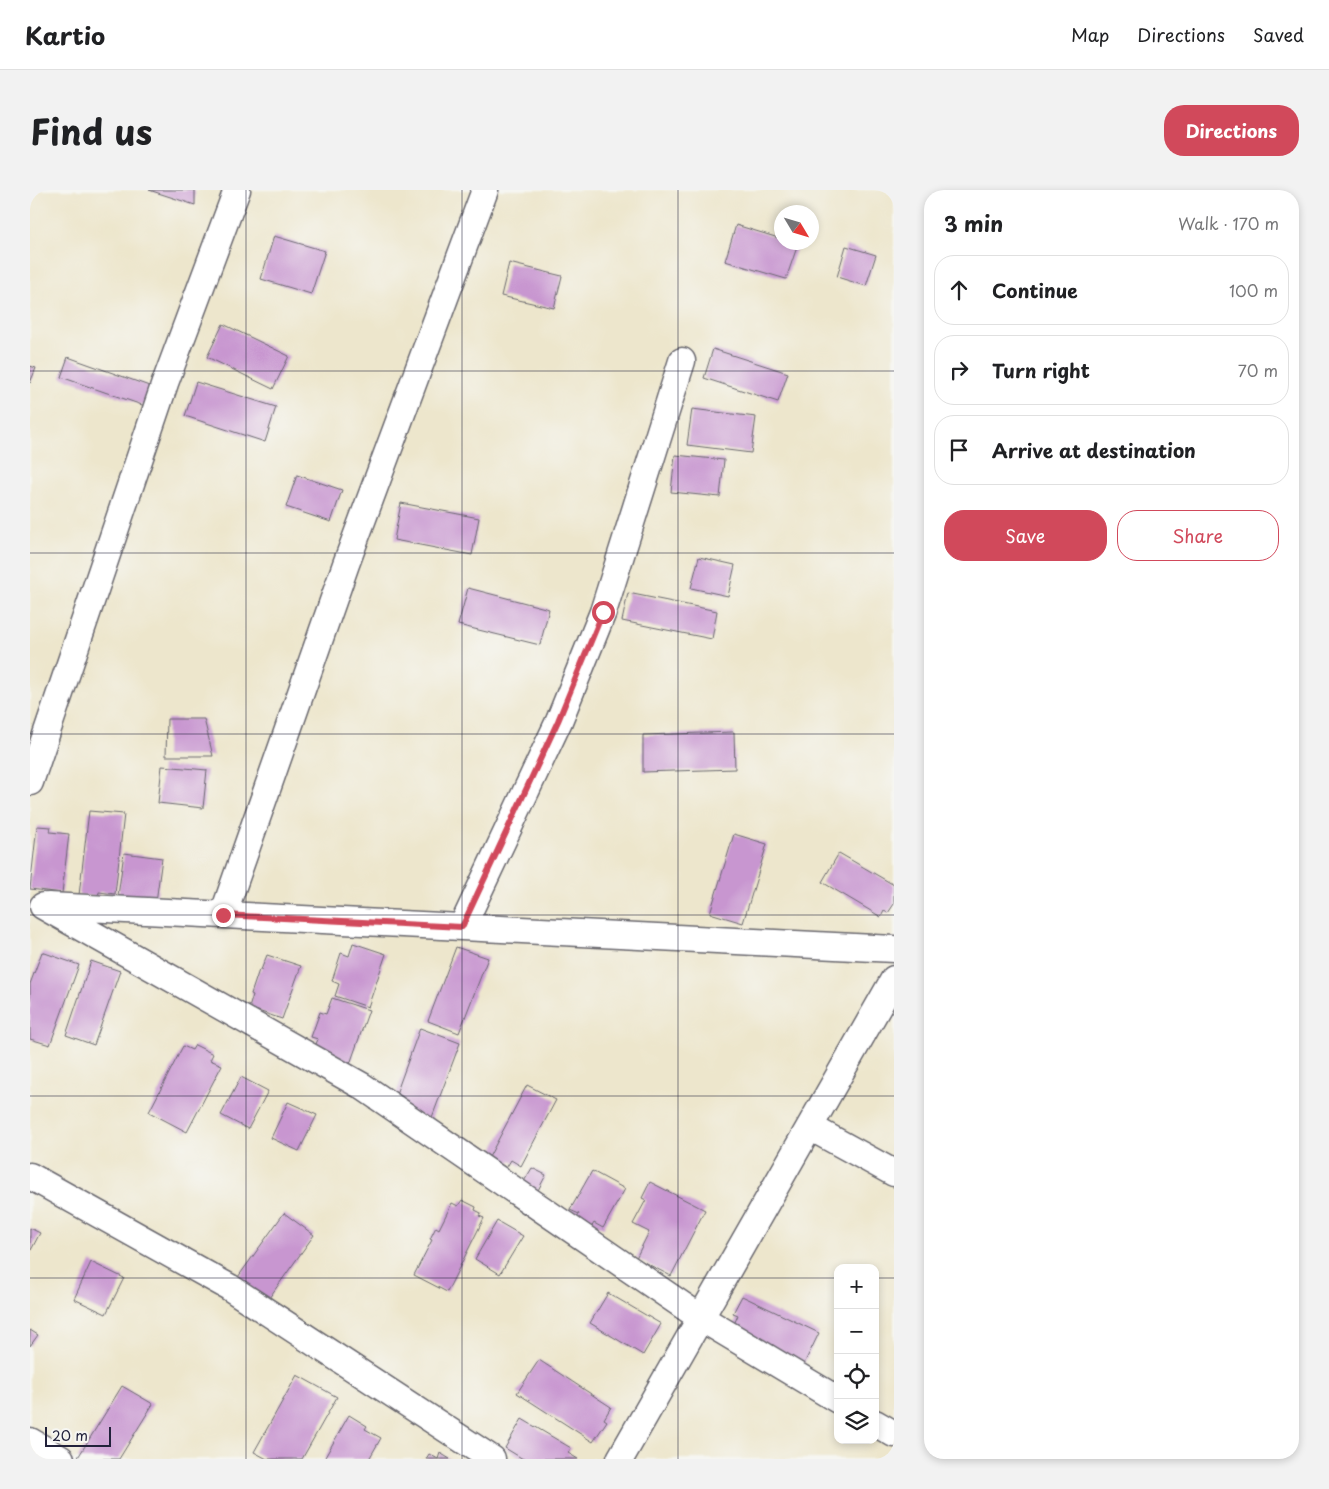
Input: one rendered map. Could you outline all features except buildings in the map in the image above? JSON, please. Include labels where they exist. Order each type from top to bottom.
[{"type":"street","points":[[30,782],[165,383],[237,190]]},
{"type":"street","points":[[223,915],[346,564],[485,190]]},
{"type":"street","points":[[462,927],[558,721],[603,612],[682,361]]},
{"type":"street","points":[[36,906],[894,949]]},
{"type":"street","points":[[36,906],[362,1086],[701,1318],[836,1399]]},
{"type":"street","points":[[620,1459],[894,979]]},
{"type":"street","points":[[810,1127],[894,1173]]},
{"type":"street","points":[[30,1176],[229,1288],[492,1459]]},
{"type":"street","points":[[879,1425],[894,1434]]},
{"type":"street","points":[[30,1441],[61,1459]]},
{"type":"route","points":[[223,915],[462,927],[558,721],[603,612]]}]
